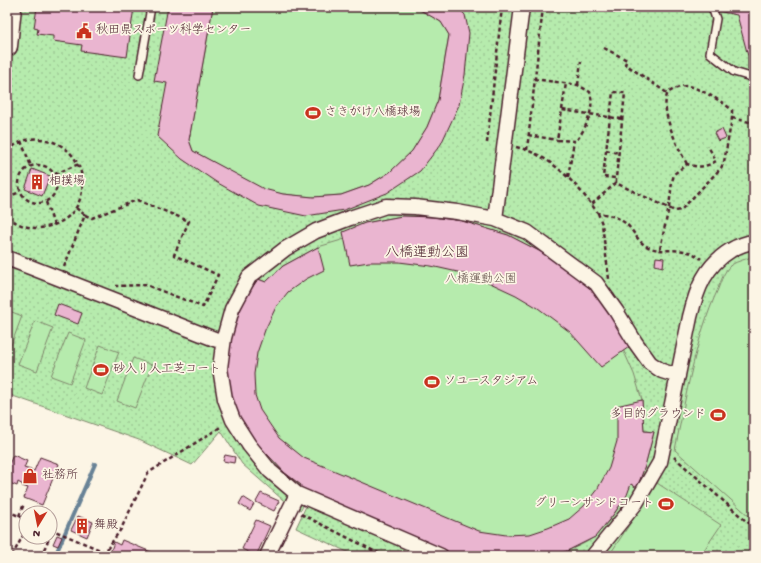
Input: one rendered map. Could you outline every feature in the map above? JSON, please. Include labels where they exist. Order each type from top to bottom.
[{"type":"street","points":[[7,46],[11,7]]},
{"type":"street","points":[[495,219],[522,7]]},
{"type":"street","points":[[441,556],[297,494],[282,483],[259,459],[233,420],[225,399],[220,368],[224,338],[232,309],[249,277],[285,249],[316,231],[386,206],[415,207],[457,212],[495,219],[527,232],[596,283],[650,363],[662,371],[678,376]]},
{"type":"street","points":[[594,556],[636,503],[660,462],[693,304],[702,280],[715,262],[727,252],[738,246],[754,242]]},
{"type":"street","points":[[7,258],[216,340],[224,338]]},
{"type":"street","points":[[267,556],[297,494]]},
{"type":"street","points":[[587,556],[605,542]]},
{"type":"lane","points":[[139,75],[151,7]]},
{"type":"lane","points":[[712,7],[716,19],[710,53],[734,72],[754,78]]},
{"type":"path","points":[[487,143],[502,7]]},
{"type":"path","points":[[527,150],[543,7]]},
{"type":"path","points":[[604,48],[627,60],[625,64],[668,93]]},
{"type":"path","points":[[578,85],[581,61]]},
{"type":"path","points":[[534,78],[578,85],[590,92],[591,97],[589,114],[585,129],[574,142],[568,177]]},
{"type":"path","points":[[557,140],[566,83]]},
{"type":"path","points":[[616,184],[675,211],[681,210],[721,168],[724,162],[732,118],[732,110],[726,104],[693,87],[685,86],[668,93]]},
{"type":"path","points":[[616,178],[603,176],[613,92],[625,93],[616,184]]},
{"type":"path","points":[[668,93],[666,107],[672,134],[687,164],[696,167],[706,166],[716,161],[708,146]]},
{"type":"path","points":[[562,110],[622,119]]},
{"type":"path","points":[[732,118],[754,123]]},
{"type":"path","points":[[528,135],[574,142]]},
{"type":"path","points":[[7,151],[21,141],[35,138],[50,139],[63,145],[73,154],[79,164],[83,181],[82,195],[76,208],[67,218],[54,225],[39,228],[24,226],[7,215]]},
{"type":"path","points":[[21,141],[31,166]]},
{"type":"path","points":[[505,144],[527,150],[550,162],[568,177],[598,213],[602,224],[606,249],[612,305]]},
{"type":"path","points":[[606,150],[619,153]]},
{"type":"path","points":[[55,174],[79,164]]},
{"type":"path","points":[[660,249],[674,174],[687,164]]},
{"type":"path","points":[[38,165],[50,169],[55,174],[57,180],[58,187],[51,199],[40,204],[28,201],[20,192],[19,186],[22,174],[31,166],[38,165]]},
{"type":"path","points":[[592,204],[616,184]]},
{"type":"path","points":[[7,197],[20,192]]},
{"type":"path","points":[[76,208],[92,218],[137,200],[190,221],[174,255],[218,275],[203,307],[146,285],[109,286]]},
{"type":"path","points":[[46,202],[54,225]]},
{"type":"path","points":[[598,213],[613,215],[621,220],[646,246],[653,249],[683,250],[691,252],[703,260]]},
{"type":"path","points":[[59,279],[85,215]]},
{"type":"path","points":[[700,265],[706,257]]},
{"type":"path","points":[[103,556],[120,529],[148,473],[233,420]]},
{"type":"path","points":[[672,455],[747,522],[754,525]]},
{"type":"path","points":[[290,509],[384,556]]},
{"type":"path","points":[[7,511],[18,516]]},
{"type":"path","points":[[58,533],[105,552]]},
{"type":"path","points":[[12,556],[18,545]]},
{"type":"path","points":[[41,556],[46,545]]},
{"type":"green space","name":"八橋運動公園","points":[[7,7],[754,7],[754,556],[432,556],[305,502],[301,510],[283,500],[242,464],[221,431],[192,465],[139,440],[7,394]]},
{"type":"green space","name":"さきがけ八橋球場","points":[[213,7],[415,7],[441,22],[449,35],[438,100],[427,127],[412,151],[390,172],[369,185],[341,195],[313,197],[283,194],[264,190],[193,151],[189,140]]},
{"type":"green space","name":"ソユースタジアム","points":[[402,216],[433,217],[462,221],[508,235],[543,253],[573,274],[599,296],[634,374],[642,400],[644,431],[654,432],[645,466],[637,488],[631,484],[616,512],[601,531],[587,542],[553,556],[452,556],[300,490],[301,485],[285,473],[252,438],[228,373],[227,359],[231,338],[243,301],[258,279],[266,282],[283,266],[318,247],[345,239],[365,223]]},
{"type":"green space","name":"多目的グラウンド","points":[[754,256],[754,519],[675,450],[697,348],[710,308],[726,270],[736,262]]},
{"type":"green space","points":[[7,310],[22,316],[7,356]]},
{"type":"green space","points":[[35,321],[53,328],[37,371],[18,364]]},
{"type":"green space","name":"砂入り人工芝コート","points":[[68,333],[86,340],[70,383],[51,376]]},
{"type":"green space","name":"砂入り人工芝コート","points":[[100,345],[119,352],[102,395],[84,388]]},
{"type":"green space","name":"砂入り人工芝コート","points":[[133,358],[152,365],[135,408],[117,401]]},
{"type":"green space","name":"グリーンサンドコート","points":[[657,483],[721,525],[700,556],[600,556],[604,551],[610,554]]},
{"type":"green space","points":[[307,504],[428,556],[356,556],[296,528]]},
{"type":"building","name":"秋田県スポーツ科学センター","points":[[37,7],[134,7],[127,57],[81,51],[82,45],[53,41],[53,36],[37,34],[38,29],[34,28]]},
{"type":"building","points":[[168,7],[213,7],[189,140],[193,151],[264,189],[283,194],[313,197],[341,195],[369,185],[390,172],[412,151],[427,127],[438,100],[449,35],[441,22],[415,7],[458,7],[465,15],[469,33],[465,75],[459,105],[441,144],[420,171],[387,193],[344,210],[306,216],[259,206],[216,182],[182,159],[157,136],[167,83],[154,81]]},
{"type":"building","points":[[718,7],[754,7],[754,70],[748,70],[748,56],[737,15],[717,11]]},
{"type":"building","points":[[722,129],[726,138],[718,141],[714,133]]},
{"type":"building","name":"相撲場","points":[[32,169],[50,176],[42,196],[25,189]]},
{"type":"building","points":[[402,216],[433,217],[462,221],[508,235],[543,253],[573,274],[599,296],[615,319],[629,347],[601,367],[570,332],[538,308],[516,295],[486,281],[462,273],[431,266],[399,262],[369,262],[350,265],[343,232],[365,223]]},
{"type":"building","points":[[318,247],[324,270],[306,279],[288,292],[276,307],[265,330],[257,353],[254,374],[255,395],[260,410],[279,438],[304,458],[479,531],[506,535],[530,534],[569,519],[584,506],[598,488],[609,468],[617,441],[616,406],[642,400],[644,431],[654,432],[645,466],[637,488],[631,484],[627,495],[595,537],[567,551],[553,556],[452,556],[300,490],[301,485],[285,473],[252,438],[241,421],[234,406],[229,389],[227,359],[231,338],[243,301],[258,279],[266,282],[283,266]]},
{"type":"building","points":[[656,257],[664,258],[663,267],[655,265]]},
{"type":"building","points":[[58,304],[82,313],[78,324],[54,315]]},
{"type":"building","name":"社務所","points":[[13,455],[27,461],[24,468],[34,471],[40,457],[59,464],[42,505],[24,498],[28,488],[22,486],[23,485],[18,482],[17,486],[7,482],[7,469]]},
{"type":"building","points":[[225,455],[235,457],[234,463],[223,461]]},
{"type":"building","points":[[261,493],[279,501],[274,511],[256,502]]},
{"type":"building","points":[[243,497],[254,504],[250,511],[239,504]]},
{"type":"building","name":"舞殿","points":[[78,516],[93,522],[87,537],[71,530]]},
{"type":"building","points":[[256,520],[270,526],[256,556],[242,549]]},
{"type":"building","points":[[58,535],[62,537],[58,546],[56,545],[58,545]]},
{"type":"building","points":[[122,540],[156,554],[155,556],[109,556],[114,542],[120,545]]},
{"type":"waterway","points":[[55,556],[95,464]]},
{"type":"place","name":"秋田県スポーツ科学センター","points":[[84,31]]},
{"type":"place","name":"さきがけ八橋球場","points":[[313,113]]},
{"type":"place","name":"相撲場","points":[[37,182]]},
{"type":"place","name":"砂入り人工芝コート","points":[[101,370]]},
{"type":"place","name":"ソユースタジアム","points":[[432,382]]},
{"type":"place","name":"多目的グラウンド","points":[[718,415]]},
{"type":"place","name":"社務所","points":[[30,476]]},
{"type":"place","name":"グリーンサンドコート","points":[[666,504]]},
{"type":"place","name":"舞殿","points":[[82,526]]},
{"type":"district","name":"八橋運動公園","points":[[427,253]]}]
